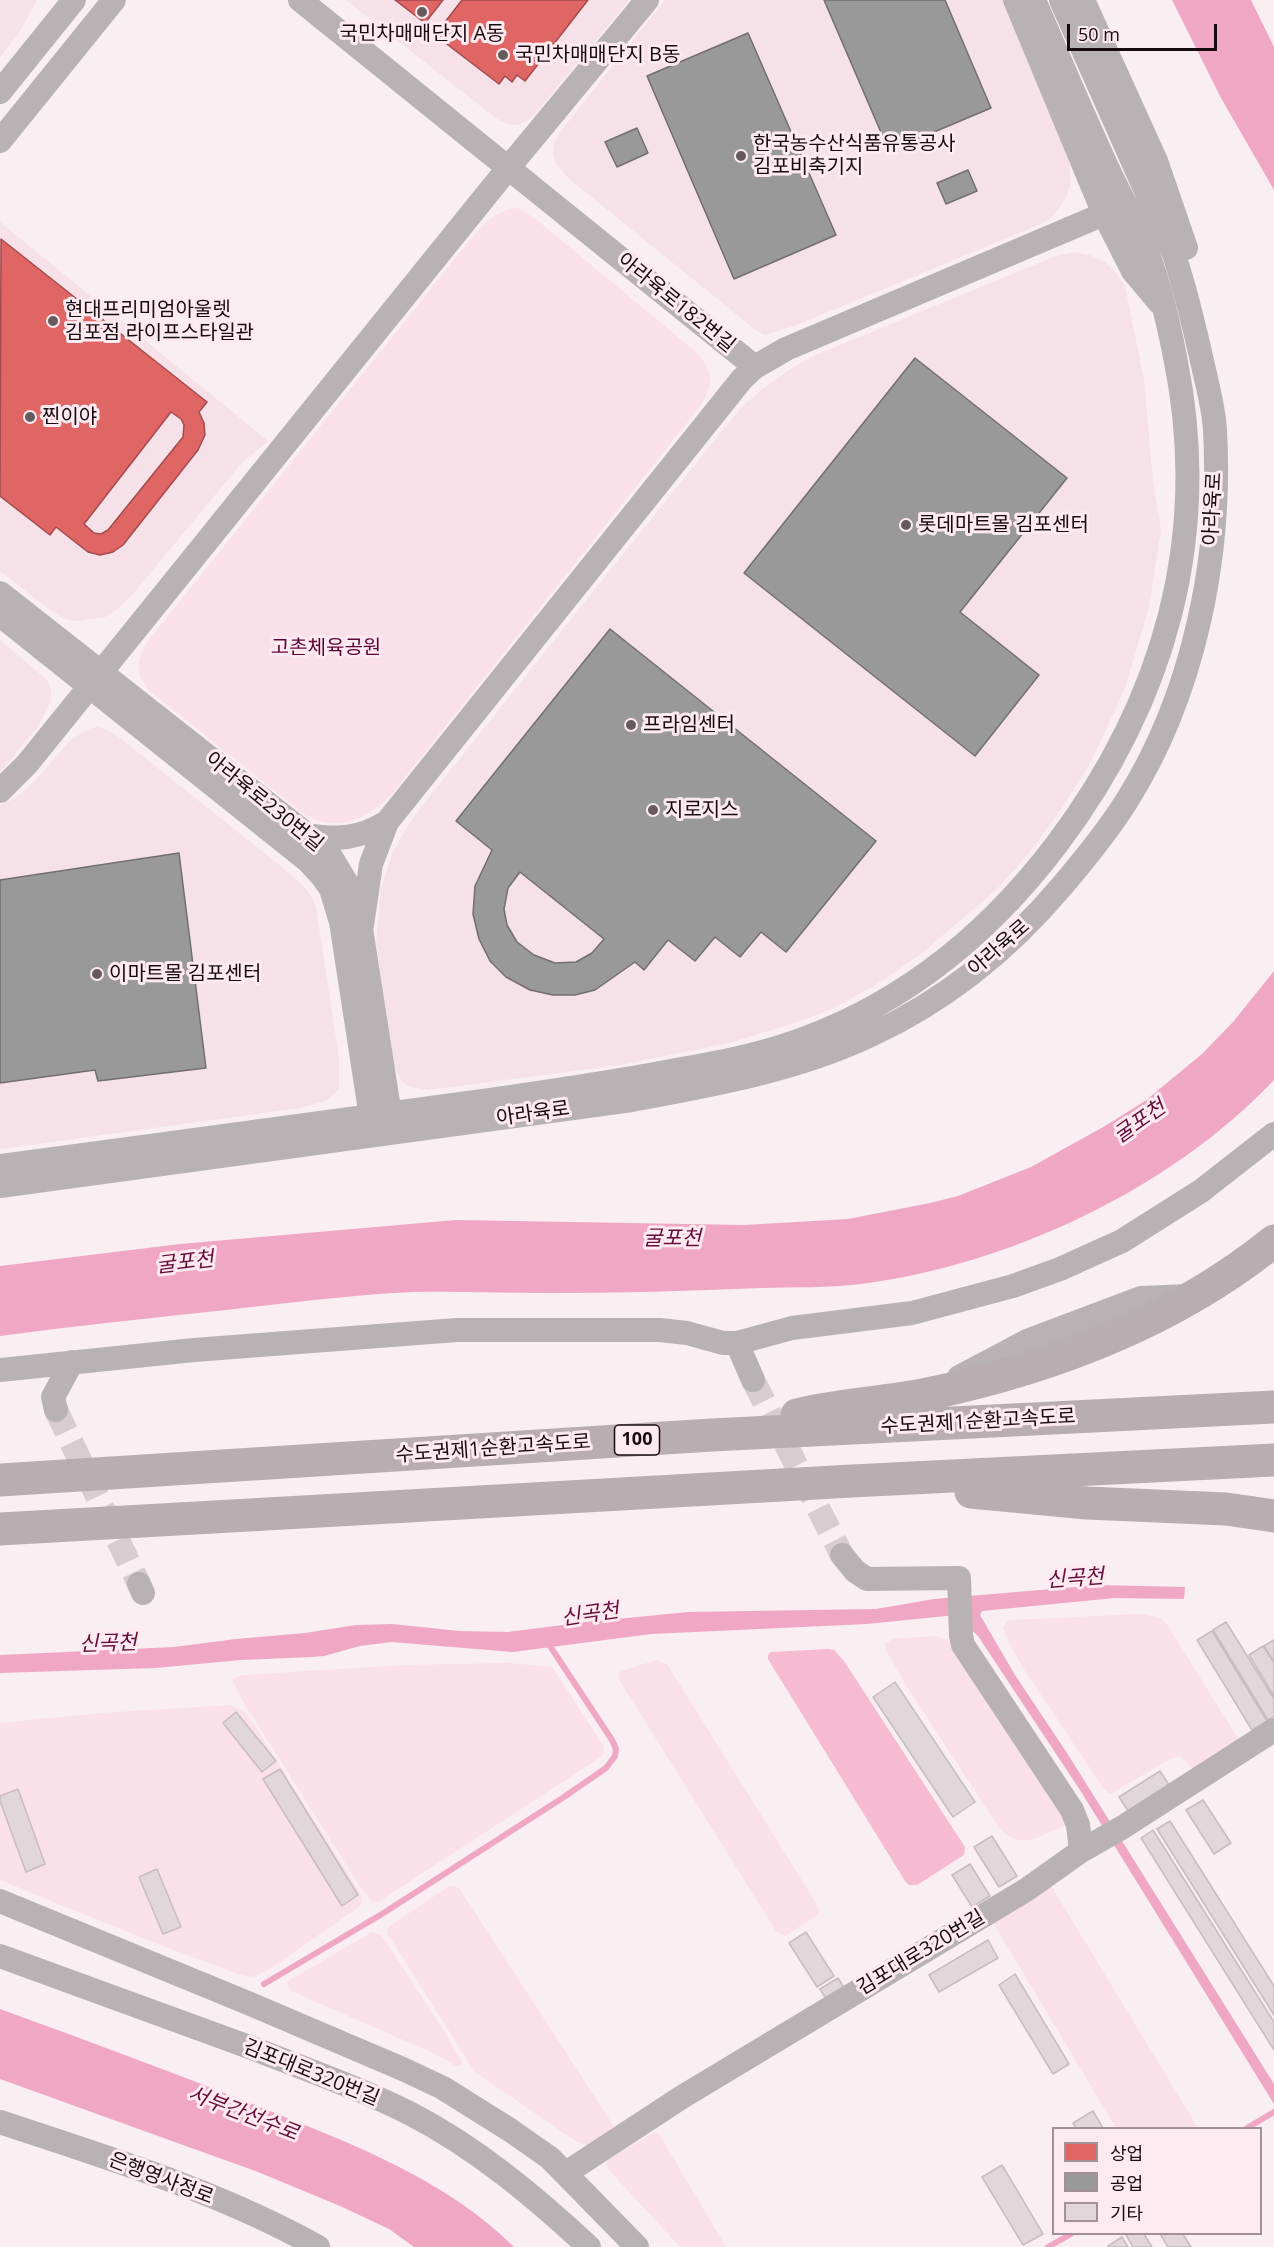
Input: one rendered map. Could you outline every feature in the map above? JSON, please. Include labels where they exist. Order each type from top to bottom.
[{"type":"highway","points":[[712,1435],[825,1408],[925,1395],[1054,1360],[1125,1331],[1191,1296],[1274,1241]]},
{"type":"highway","name":"수도권제1순환고속도로","points":[[0,1480],[712,1435],[1274,1407]]},
{"type":"highway","points":[[0,1529],[852,1481],[1274,1461]]},
{"type":"highway","points":[[852,1481],[1087,1503],[1226,1509],[1274,1516]]},
{"type":"street","points":[[0,92],[74,0]]},
{"type":"street","points":[[0,141],[114,0]]},
{"type":"street","name":"아라육로182번길","points":[[300,0],[755,367],[786,349],[1104,214]]},
{"type":"street","points":[[0,791],[22,771],[509,167],[647,0]]},
{"type":"street","points":[[1015,0],[1104,214],[1133,271],[1164,308]]},
{"type":"street","name":"아라육로","points":[[0,1186],[382,1125],[720,1063],[781,1047],[837,1025],[905,988],[967,943],[1012,899],[1069,828],[1117,754],[1144,695],[1172,610],[1183,552],[1188,460],[1177,364],[1164,308],[1140,235],[1109,172],[1034,0]]},
{"type":"street","name":"아라육로","points":[[0,1166],[632,1100],[714,1085],[815,1058],[869,1036],[924,1006],[980,968],[1031,921],[1082,862],[1128,799],[1160,736],[1177,695],[1201,614],[1213,535],[1216,472],[1215,427],[1206,380],[1187,297],[1174,254],[1061,0]]},
{"type":"street","points":[[1083,0],[1156,160],[1189,256],[1187,297]]},
{"type":"street","points":[[362,925],[371,864],[387,822],[715,410],[755,367]]},
{"type":"street","name":"아라육로230번길","points":[[0,592],[95,680],[307,860],[322,876],[331,889],[341,922],[382,1125]]},
{"type":"street","name":"아라육로230번길","points":[[0,615],[95,680],[307,835],[331,857],[352,892],[362,925],[382,1125]]},
{"type":"street","points":[[307,835],[332,839],[346,838],[362,835],[387,822]]},
{"type":"street","points":[[0,1370],[334,1338],[466,1330],[660,1330],[737,1343],[792,1328],[886,1317],[936,1308],[1043,1276],[1122,1241],[1161,1218],[1217,1179],[1274,1134]]},
{"type":"street","points":[[737,1343],[753,1380]]},
{"type":"street","points":[[56,1410],[53,1397],[72,1362]]},
{"type":"street","points":[[842,1555],[855,1571],[867,1579],[959,1578],[963,1645],[1072,1810],[1078,1825],[1081,1851]]},
{"type":"street","name":"김포대로320번길","points":[[566,2173],[673,2103],[1026,1890],[1081,1851],[1274,1730]]},
{"type":"street","name":"김포대로320번길","points":[[0,1900],[415,2074],[443,2088],[550,2158],[637,2247]]},
{"type":"street","name":"김포대로320번길","points":[[0,1956],[291,2063],[412,2115],[510,2178],[590,2247]]},
{"type":"street","name":"은행영사정로","points":[[0,2122],[175,2182],[257,2217],[318,2247]]},
{"type":"shaded area","points":[[0,0],[37,0],[19,33],[0,57]]},
{"type":"shaded area","points":[[346,0],[629,0],[537,112],[527,121],[517,125],[497,119]]},
{"type":"shaded area","points":[[665,0],[1004,0],[1067,150],[1071,180],[1067,195],[1051,218],[1041,224],[794,326],[765,335],[757,331],[568,178],[555,162],[554,143],[561,131]]},
{"type":"shaded area","name":"현대프리미엄아울렛 김포점 라이프스타일관","points":[[0,222],[268,441],[240,465],[132,595],[105,617],[77,621],[65,619],[51,611],[0,571]]},
{"type":"shaded area","points":[[1075,252],[1090,255],[1105,262],[1125,286],[1144,380],[1153,482],[1161,530],[1149,607],[1125,688],[1091,762],[1060,811],[1029,853],[999,887],[922,953],[885,979],[825,1012],[729,1043],[620,1065],[429,1090],[410,1087],[402,1082],[394,1065],[376,941],[381,888],[392,854],[421,807],[705,452],[741,408],[762,389],[795,366],[818,354],[1056,256]]},
{"type":"shaded area","points":[[0,640],[47,680],[51,691],[51,701],[37,728],[0,772]]},
{"type":"shaded area","points":[[98,727],[120,738],[288,872],[311,896],[316,907],[339,1058],[339,1089],[326,1101],[300,1108],[0,1149],[0,806],[18,796],[32,784],[72,739],[91,728]]},
{"type":"shaded area","points":[[834,1650],[844,1661],[965,1847],[964,1855],[917,1885],[909,1885],[905,1881],[768,1659],[771,1652]]},
{"type":"green space","name":"고촌체육공원","points":[[518,208],[537,220],[696,352],[708,368],[710,383],[708,390],[694,414],[391,795],[372,811],[351,821],[329,823],[317,820],[305,815],[152,693],[140,675],[140,656],[147,642],[470,240],[485,223],[496,215]]},
{"type":"green space","points":[[1141,1614],[1161,1618],[1168,1626],[1239,1740],[1193,1770],[1181,1756],[1172,1758],[1110,1794],[1103,1788],[1022,1666],[1003,1628],[1007,1621],[1012,1620]]},
{"type":"green space","points":[[934,1636],[951,1640],[1068,1823],[1064,1826],[1031,1840],[1015,1839],[1000,1829],[907,1687],[886,1650],[885,1644],[893,1639]]},
{"type":"green space","points":[[657,1660],[667,1664],[818,1906],[819,1914],[785,1936],[776,1931],[618,1678],[621,1671]]},
{"type":"green space","points":[[509,1663],[552,1667],[603,1745],[604,1752],[601,1757],[378,1902],[373,1902],[363,1891],[242,1700],[232,1679],[243,1675],[404,1665]]},
{"type":"green space","points":[[231,1705],[245,1712],[255,1726],[360,1893],[361,1903],[355,1910],[265,1972],[252,1977],[155,1943],[0,1880],[0,1723],[102,1713]]},
{"type":"green space","points":[[1050,1884],[1197,2127],[1115,2127],[992,1921]]},
{"type":"green space","points":[[448,1887],[459,1888],[613,2125],[613,2131],[591,2146],[577,2142],[475,2072],[387,1933],[391,1925]]},
{"type":"green space","points":[[372,1932],[381,1935],[385,1940],[447,2036],[462,2065],[456,2066],[433,2053],[291,1991],[287,1984],[290,1980]]},
{"type":"green space","points":[[655,2132],[659,2134],[726,2247],[680,2247],[605,2165],[608,2160]]},
{"type":"water","points":[[1172,0],[1251,0],[1274,47],[1274,190],[1221,98]]},
{"type":"water","name":"굴포천","points":[[1274,971],[1274,1080],[1233,1119],[1187,1155],[1137,1187],[1084,1216],[1030,1240],[973,1259],[917,1274],[861,1284],[824,1287],[627,1292],[389,1293],[0,1336],[0,1266],[180,1244],[456,1220],[744,1225],[848,1219],[958,1196],[1031,1167],[1145,1101],[1202,1054],[1233,1022]]},
{"type":"water","points":[[1099,1585],[1185,1587],[1184,1599],[1115,1598],[982,1611],[980,1615],[1015,1675],[1067,1753],[1274,2084],[1274,2104],[1080,1790],[978,1636],[956,1615],[867,1624],[651,1634],[513,1652],[391,1642],[360,1646],[324,1656],[241,1660],[155,1668],[0,1673],[0,1655],[174,1647],[305,1633],[356,1625],[392,1624],[459,1631],[508,1632],[688,1612],[876,1609],[934,1599]]},
{"type":"water","name":"서부간선수로","points":[[0,2009],[199,2083],[364,2150],[397,2166],[459,2202],[514,2247],[414,2247],[389,2229],[258,2172],[0,2079]]},
{"type":"building: 상업","name":"국민차매매단지 A동","points":[[395,0],[443,0],[425,23]]},
{"type":"building: 상업","name":"국민차매매단지 B동","points":[[462,0],[588,0],[525,81],[517,75],[512,82],[505,76],[499,84],[435,35]]},
{"type":"building: 상업","name":"현대프리미엄아울렛 김포점 라이프스타일관","points":[[1,239],[207,402],[199,412],[204,423],[205,435],[198,450],[123,545],[113,552],[100,555],[88,552],[56,527],[50,535],[0,496]],"holes":[[[171,412],[181,419],[184,425],[183,437],[108,530],[101,534],[94,533],[84,524]]]},
{"type":"building: 공업","name":"한국농수산식품유통공사 김포비축기지","points":[[824,0],[945,0],[991,108],[889,151]]},
{"type":"building: 공업","name":"한국농수산식품유통공사 김포비축기지","points":[[748,33],[836,235],[734,279],[647,76]]},
{"type":"building: 공업","points":[[637,128],[648,153],[617,167],[605,142]]},
{"type":"building: 공업","points":[[968,170],[977,191],[946,204],[937,183]]},
{"type":"building: 공업","name":"롯데마트몰 김포센터","points":[[915,358],[1067,478],[960,612],[1039,675],[975,756],[744,573]]},
{"type":"building: 공업","name":"프라임센터","points":[[610,629],[876,841],[786,952],[761,932],[740,957],[715,937],[695,961],[668,940],[644,970],[635,962],[595,990],[575,995],[553,995],[530,990],[506,977],[490,961],[479,939],[473,914],[475,886],[492,850],[456,821]],"holes":[[[520,872],[604,939],[592,953],[576,962],[555,963],[534,955],[517,942],[507,925],[504,909],[508,888]]]},
{"type":"building: 공업","name":"이마트몰 김포센터","points":[[179,853],[206,1068],[98,1081],[95,1070],[0,1083],[0,880]]},
{"type":"building: 기타","points":[[1226,1622],[1274,1699],[1274,1716],[1268,1720],[1213,1630]]},
{"type":"building: 기타","points":[[1212,1631],[1267,1721],[1252,1730],[1197,1640]]},
{"type":"building: 기타","points":[[1274,1640],[1274,1662],[1264,1646]]},
{"type":"building: 기타","points":[[1263,1646],[1274,1663],[1274,1696],[1249,1655]]},
{"type":"building: 기타","points":[[895,1682],[975,1802],[953,1817],[873,1697]]},
{"type":"building: 기타","points":[[236,1712],[276,1761],[262,1772],[223,1723]]},
{"type":"building: 기타","points":[[280,1769],[358,1895],[342,1906],[263,1779]]},
{"type":"building: 기타","points":[[1160,1771],[1171,1788],[1130,1814],[1119,1797]]},
{"type":"building: 기타","points":[[18,1789],[45,1864],[26,1872],[0,1801],[0,1796]]},
{"type":"building: 기타","points":[[1203,1800],[1231,1843],[1214,1854],[1186,1810]]},
{"type":"building: 기타","points":[[1170,1821],[1274,1986],[1274,2015],[1157,1829]]},
{"type":"building: 기타","points":[[1153,1830],[1274,2022],[1274,2050],[1141,1838]]},
{"type":"building: 기타","points":[[992,1836],[1017,1876],[999,1887],[974,1847]]},
{"type":"building: 기타","points":[[970,1864],[990,1896],[972,1907],[952,1875]]},
{"type":"building: 기타","points":[[157,1869],[181,1927],[163,1934],[139,1877]]},
{"type":"building: 기타","points":[[806,1932],[834,1976],[817,1987],[789,1943]]},
{"type":"building: 기타","points":[[988,1940],[998,1958],[939,1992],[929,1975]]},
{"type":"building: 기타","points":[[1015,1974],[1069,2064],[1053,2074],[999,1985]]},
{"type":"building: 기타","points":[[838,1978],[846,1991],[828,2002],[820,1989]]},
{"type":"building: 기타","points":[[1093,2111],[1102,2127],[1075,2127],[1073,2123]]},
{"type":"building: 기타","points":[[1002,2165],[1043,2234],[1023,2245],[982,2177]]},
{"type":"building: 기타","points":[[1126,2235],[1145,2235],[1152,2247],[1133,2247]]},
{"type":"building: 기타","points":[[1161,2235],[1184,2235],[1191,2247],[1168,2247]]},
{"type":"building: 기타","points":[[1122,2237],[1128,2247],[1108,2246]]},
{"type":"waterway","points":[[264,1984],[382,1914],[606,1768],[615,1756],[616,1749],[612,1740],[546,1640]]},
{"type":"waterway","points":[[1249,2127],[1274,2112]]},
{"type":"waterway","points":[[1048,2247],[1069,2235]]},
{"type":"tunnel","points":[[753,1380],[842,1555]]},
{"type":"tunnel","points":[[56,1410],[139,1584]]},
{"type":"place","name":"국민차매매단지 A동","points":[[422,12]]},
{"type":"place","name":"국민차매매단지 B동","points":[[503,55]]},
{"type":"place","name":"한국농수산식품유통공사 김포비축기지","points":[[741,156]]},
{"type":"place","name":"현대프리미엄아울렛 김포점 라이프스타일관","points":[[53,321]]},
{"type":"place","name":"찐이야","points":[[30,417]]},
{"type":"place","name":"롯데마트몰 김포센터","points":[[906,525]]},
{"type":"place","name":"프라임센터","points":[[631,725]]},
{"type":"place","name":"지로지스","points":[[653,810]]},
{"type":"place","name":"이마트몰 김포센터","points":[[97,974]]},
{"type":"water label","name":"신곡천","points":[[1075,1579]]},
{"type":"water label","name":"신곡천","points":[[590,1615]]},
{"type":"water label","name":"신곡천","points":[[108,1644]]}]
